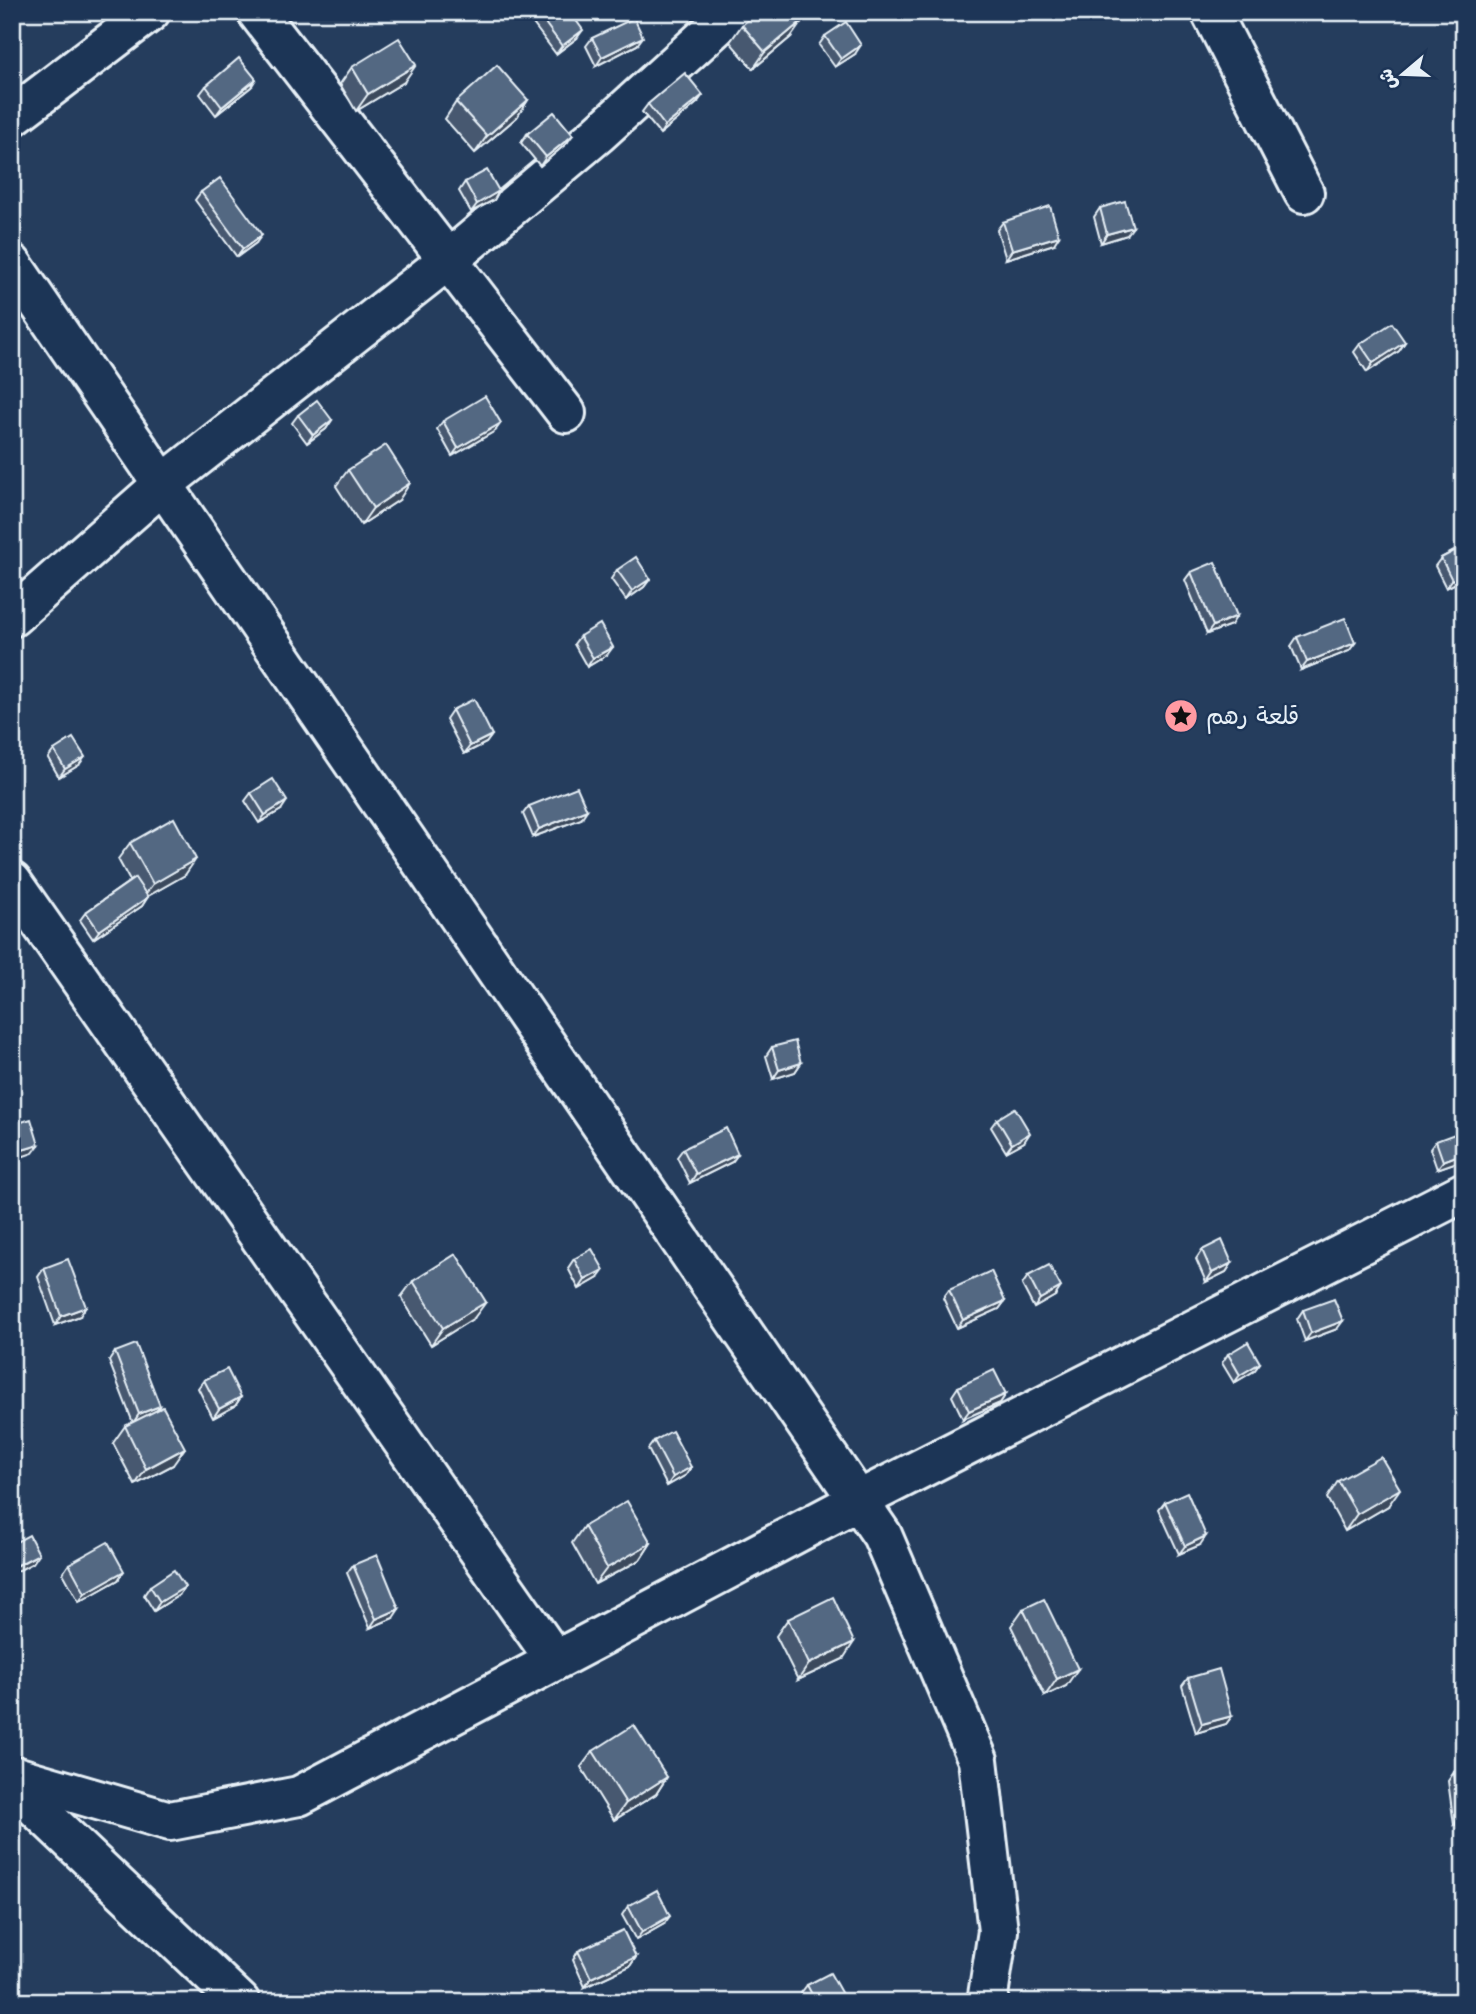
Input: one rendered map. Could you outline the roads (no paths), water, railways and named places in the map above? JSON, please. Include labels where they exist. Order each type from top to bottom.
[{"type":"street","points":[[12,117],[150,12]]},
{"type":"street","points":[[257,12],[566,413]]},
{"type":"street","points":[[12,617],[163,484],[448,260],[598,134],[728,16],[725,12]]},
{"type":"street","points":[[1211,12],[1304,193]]},
{"type":"street","points":[[12,264],[882,1535],[978,1760],[999,1931],[987,2002]]},
{"type":"street","points":[[12,882],[555,1660]]},
{"type":"street","points":[[12,1775],[170,1821],[299,1796],[859,1500],[1464,1192]]},
{"type":"street","points":[[12,1785],[240,2002]]},
{"type":"place","name":"قلعة رهم","points":[[1181,716]]}]
